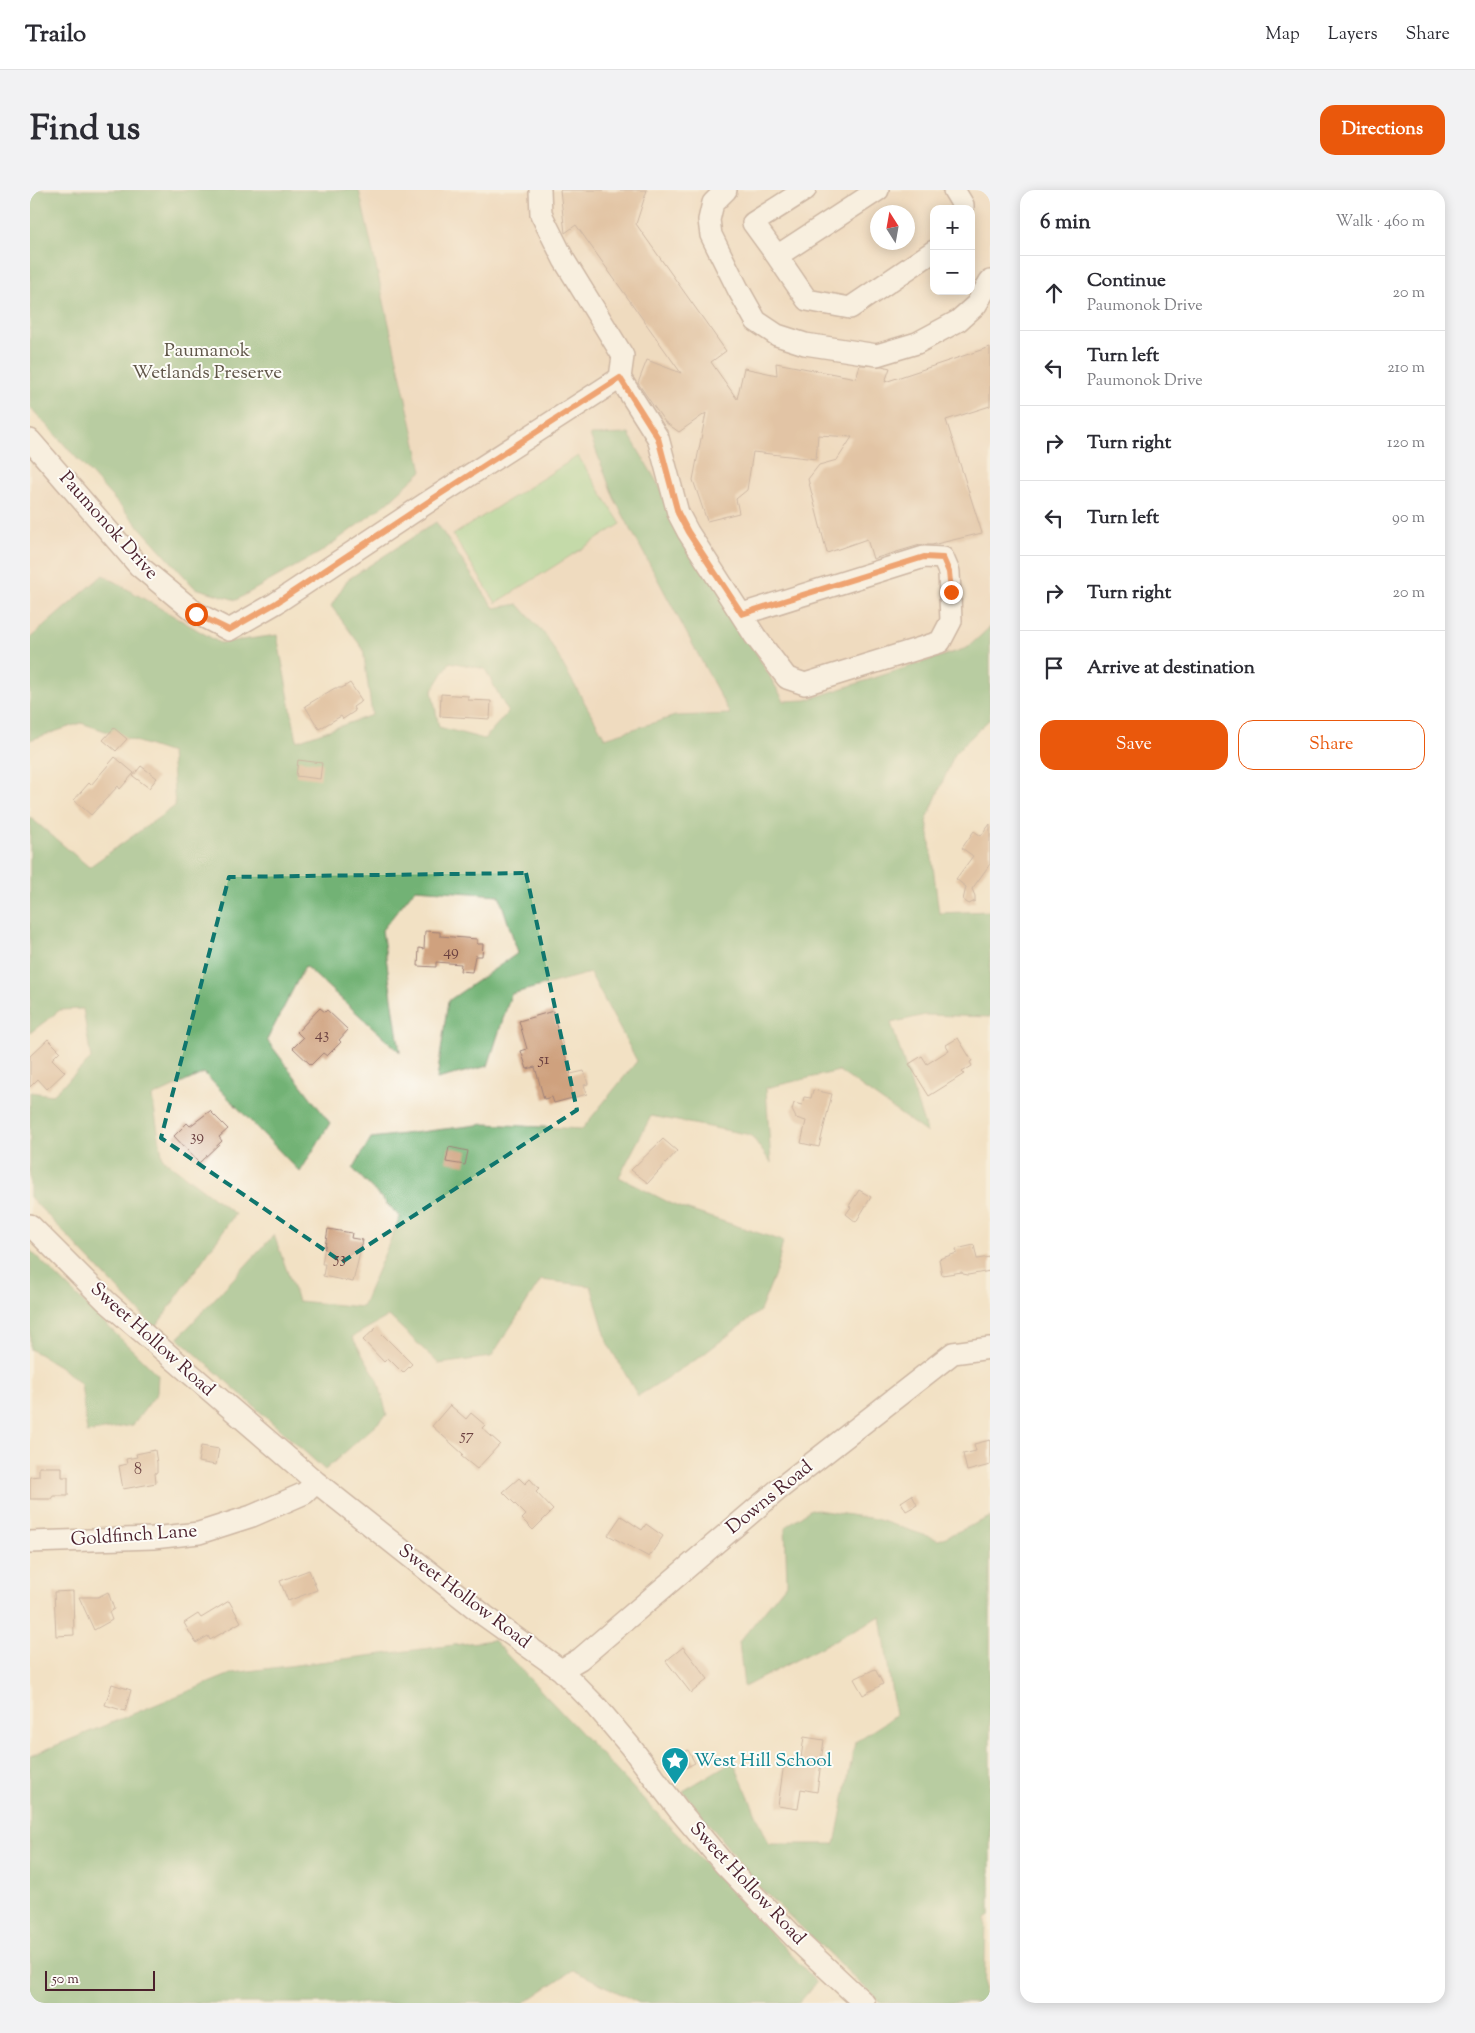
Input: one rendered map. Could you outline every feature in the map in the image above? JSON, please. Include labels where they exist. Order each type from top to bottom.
[{"type":"street","points":[[540,190],[541,214],[564,260],[623,356],[620,378],[658,438],[678,513],[688,532],[755,636],[787,678],[805,684],[940,642],[951,621],[949,572],[943,558],[924,557],[742,614]]},
{"type":"street","points":[[726,190],[713,203],[709,220],[712,235],[738,289],[756,320],[777,335],[805,344],[877,354],[917,343],[958,321],[976,305],[990,281]]},
{"type":"street","points":[[804,190],[753,223],[807,300],[850,308],[930,254]]},
{"type":"street","points":[[777,256],[878,190]]},
{"type":"street","points":[[954,190],[963,205]]},
{"type":"street","name":"Paumonok Drive","points":[[30,440],[138,566],[196,614],[229,630],[276,603],[423,505],[620,378]]},
{"type":"street","name":"Sweet Hollow Road","points":[[30,1225],[113,1307],[316,1482],[485,1616],[561,1670],[597,1707],[630,1746],[678,1809],[725,1865],[800,1943],[864,2003]]},
{"type":"street","name":"Downs Road","points":[[561,1670],[580,1659],[779,1489],[953,1353],[990,1348]]},
{"type":"street","name":"Goldfinch Lane","points":[[30,1542],[153,1538],[199,1533],[252,1516],[305,1493],[316,1482]]},
{"type":"highlighted area","points":[[526,873],[577,1110],[342,1262],[161,1138],[229,877]]},
{"type":"shaded area","points":[[359,190],[990,190],[990,673],[644,891],[390,494]]},
{"type":"shaded area","points":[[30,441],[192,618],[244,755],[202,787],[82,665],[30,666]]},
{"type":"green space","name":"Paumanok Wetlands Preserve","points":[[30,190],[359,190],[422,471],[386,504],[321,552],[236,600],[195,588],[30,407]]},
{"type":"green space","points":[[629,434],[784,701],[806,700],[967,648],[990,627],[990,719],[955,753],[927,819],[939,913],[990,911],[990,1017],[925,1015],[891,1023],[927,1133],[839,1071],[766,1088],[771,1163],[751,1135],[651,1116],[619,1177],[676,1206],[783,1241],[777,1269],[760,1311],[700,1357],[638,1396],[608,1344],[591,1286],[541,1280],[491,1357],[439,1364],[389,1316],[352,1337],[378,1380],[387,1415],[325,1470],[178,1338],[274,1235],[298,1301],[362,1307],[400,1217],[353,1169],[371,1138],[485,1124],[582,1129],[637,1061],[590,973],[511,994],[488,1066],[437,1079],[448,1001],[518,953],[499,895],[415,889],[382,930],[400,1052],[305,966],[267,1040],[330,1123],[300,1172],[204,1073],[152,1097],[163,1159],[235,1214],[155,1328],[30,1197],[30,1092],[52,1095],[91,1059],[83,1009],[60,1010],[30,1033],[30,817],[89,867],[175,806],[171,753],[81,723],[30,740],[30,638],[103,575],[220,643],[277,635],[297,741],[372,715],[363,649],[331,606],[347,580],[436,522],[494,608],[518,604],[547,637],[605,738],[675,716],[730,714],[614,498],[590,435]],"holes":[[[450,662],[485,669],[508,712],[484,739],[439,727],[432,691]]]},
{"type":"green space","points":[[578,456],[621,524],[496,603],[453,535]]},
{"type":"green space","points":[[30,1250],[158,1375],[157,1393],[133,1425],[87,1433],[81,1384],[59,1366],[30,1349]]},
{"type":"green space","points":[[811,1509],[876,1519],[939,1540],[990,1517],[990,1916],[986,1919],[984,2003],[881,2003],[759,1887],[683,1791],[733,1761],[769,1844],[835,1844],[855,1742],[895,1716],[881,1616],[744,1687],[739,1642],[787,1583],[785,1527]]},
{"type":"green space","points":[[493,1640],[817,1982],[799,2003],[639,2003],[573,1970],[524,2003],[30,2003],[30,1756],[233,1673]]},
{"type":"building","points":[[560,190],[647,190],[636,224],[726,351],[711,362],[737,399],[744,368],[777,375],[776,363],[856,378],[860,365],[882,366],[890,368],[885,382],[990,347],[990,406],[946,420],[982,533],[932,545],[920,545],[873,559],[867,539],[827,553],[808,479],[819,465],[837,460],[852,437],[818,435],[816,459],[753,452],[747,490],[736,499],[739,513],[707,521],[693,480],[706,413],[679,432],[665,422],[638,383],[647,360],[681,373],[576,225],[565,233]]},
{"type":"building","points":[[350,683],[362,701],[353,707],[355,711],[343,719],[341,716],[319,729],[305,706],[335,688],[342,688]]},
{"type":"building","points":[[441,694],[468,696],[468,700],[491,701],[490,719],[440,716]]},
{"type":"building","points":[[114,728],[127,739],[116,751],[103,740]]},
{"type":"building","points":[[115,757],[134,773],[120,789],[118,786],[91,815],[74,800],[89,783],[91,785]]},
{"type":"building","points":[[298,760],[322,763],[320,779],[296,776]]},
{"type":"building","points":[[141,766],[157,778],[149,788],[133,776]]},
{"type":"building","points":[[990,824],[990,864],[972,889],[975,901],[969,904],[963,900],[966,887],[956,879],[973,856],[962,848],[974,831],[981,836]]},
{"type":"building","points":[[425,931],[440,932],[440,936],[477,939],[477,944],[483,944],[482,956],[475,956],[472,972],[460,971],[461,964],[436,962],[436,967],[418,966],[419,948],[424,949]]},
{"type":"building","points":[[320,1008],[325,1012],[327,1010],[348,1030],[339,1040],[341,1042],[327,1056],[323,1053],[311,1065],[293,1048],[303,1038],[297,1032]]},
{"type":"building","points":[[553,1011],[571,1074],[584,1071],[588,1084],[584,1085],[587,1094],[554,1103],[552,1097],[544,1099],[535,1067],[527,1069],[521,1051],[527,1049],[519,1021]]},
{"type":"building","points":[[958,1038],[972,1061],[970,1062],[972,1066],[962,1072],[964,1074],[929,1096],[909,1064],[922,1056],[927,1064],[949,1050],[946,1045]]},
{"type":"building","points":[[48,1039],[60,1051],[52,1059],[65,1072],[47,1089],[38,1079],[30,1087],[30,1056]]},
{"type":"building","points":[[813,1090],[832,1094],[819,1147],[801,1143],[806,1121],[796,1118],[792,1110],[794,1103],[802,1105],[804,1097],[811,1098]]},
{"type":"building","points":[[210,1111],[228,1129],[219,1137],[222,1141],[199,1163],[174,1136],[187,1123],[190,1126]]},
{"type":"building","points":[[663,1139],[677,1151],[648,1183],[631,1170]]},
{"type":"building","points":[[449,1147],[468,1151],[465,1165],[446,1162]]},
{"type":"building","points":[[859,1190],[871,1197],[856,1222],[846,1214]]},
{"type":"building","points":[[328,1229],[352,1233],[351,1238],[363,1240],[353,1282],[323,1276],[325,1264],[322,1264]]},
{"type":"building","points":[[974,1245],[977,1259],[990,1257],[990,1271],[968,1275],[962,1272],[942,1275],[939,1259],[957,1253],[956,1249]]},
{"type":"building","points":[[376,1328],[412,1364],[403,1373],[388,1358],[384,1362],[363,1340]]},
{"type":"building","points":[[450,1405],[466,1419],[471,1413],[485,1425],[482,1428],[500,1444],[477,1469],[461,1456],[463,1454],[432,1426]]},
{"type":"building","points":[[990,1440],[990,1465],[967,1471],[963,1454],[976,1451],[974,1444]]},
{"type":"building","points":[[201,1446],[219,1449],[216,1465],[198,1462]]},
{"type":"building","points":[[155,1450],[157,1463],[156,1483],[123,1489],[119,1466],[127,1464],[126,1459],[137,1457],[136,1454]]},
{"type":"building","points":[[39,1467],[62,1467],[62,1477],[68,1477],[68,1496],[53,1496],[53,1499],[30,1499],[30,1477],[39,1476]]},
{"type":"building","points":[[519,1478],[525,1484],[530,1479],[539,1489],[536,1492],[553,1510],[533,1530],[522,1519],[526,1515],[503,1492]]},
{"type":"building","points":[[912,1495],[917,1505],[906,1511],[901,1502]]},
{"type":"building","points":[[621,1516],[642,1530],[646,1524],[663,1536],[649,1557],[608,1535]]},
{"type":"building","points":[[309,1570],[317,1590],[288,1601],[280,1581]]},
{"type":"building","points":[[73,1591],[74,1635],[56,1636],[54,1592]]},
{"type":"building","points":[[108,1592],[114,1609],[109,1612],[112,1620],[94,1630],[79,1597],[98,1597]]},
{"type":"building","points":[[229,1601],[241,1622],[210,1640],[208,1636],[196,1643],[184,1623],[198,1614],[201,1618]]},
{"type":"building","points":[[683,1647],[708,1679],[691,1693],[666,1661]]},
{"type":"building","points":[[875,1669],[883,1684],[863,1695],[854,1679]]},
{"type":"building","points":[[112,1684],[131,1690],[125,1711],[105,1705]]},
{"type":"building","points":[[804,1737],[824,1740],[817,1792],[801,1789],[798,1809],[778,1806],[784,1763],[800,1765]]},
{"type":"building","points":[[688,1750],[695,1763],[679,1771],[673,1759]]},
{"type":"place","name":"West Hill School","points":[[675,1785]]},
{"type":"route","points":[[196,614],[229,630],[276,603],[620,378],[658,438],[678,513],[688,532],[742,614],[924,557],[943,558],[949,572],[951,592]]}]
